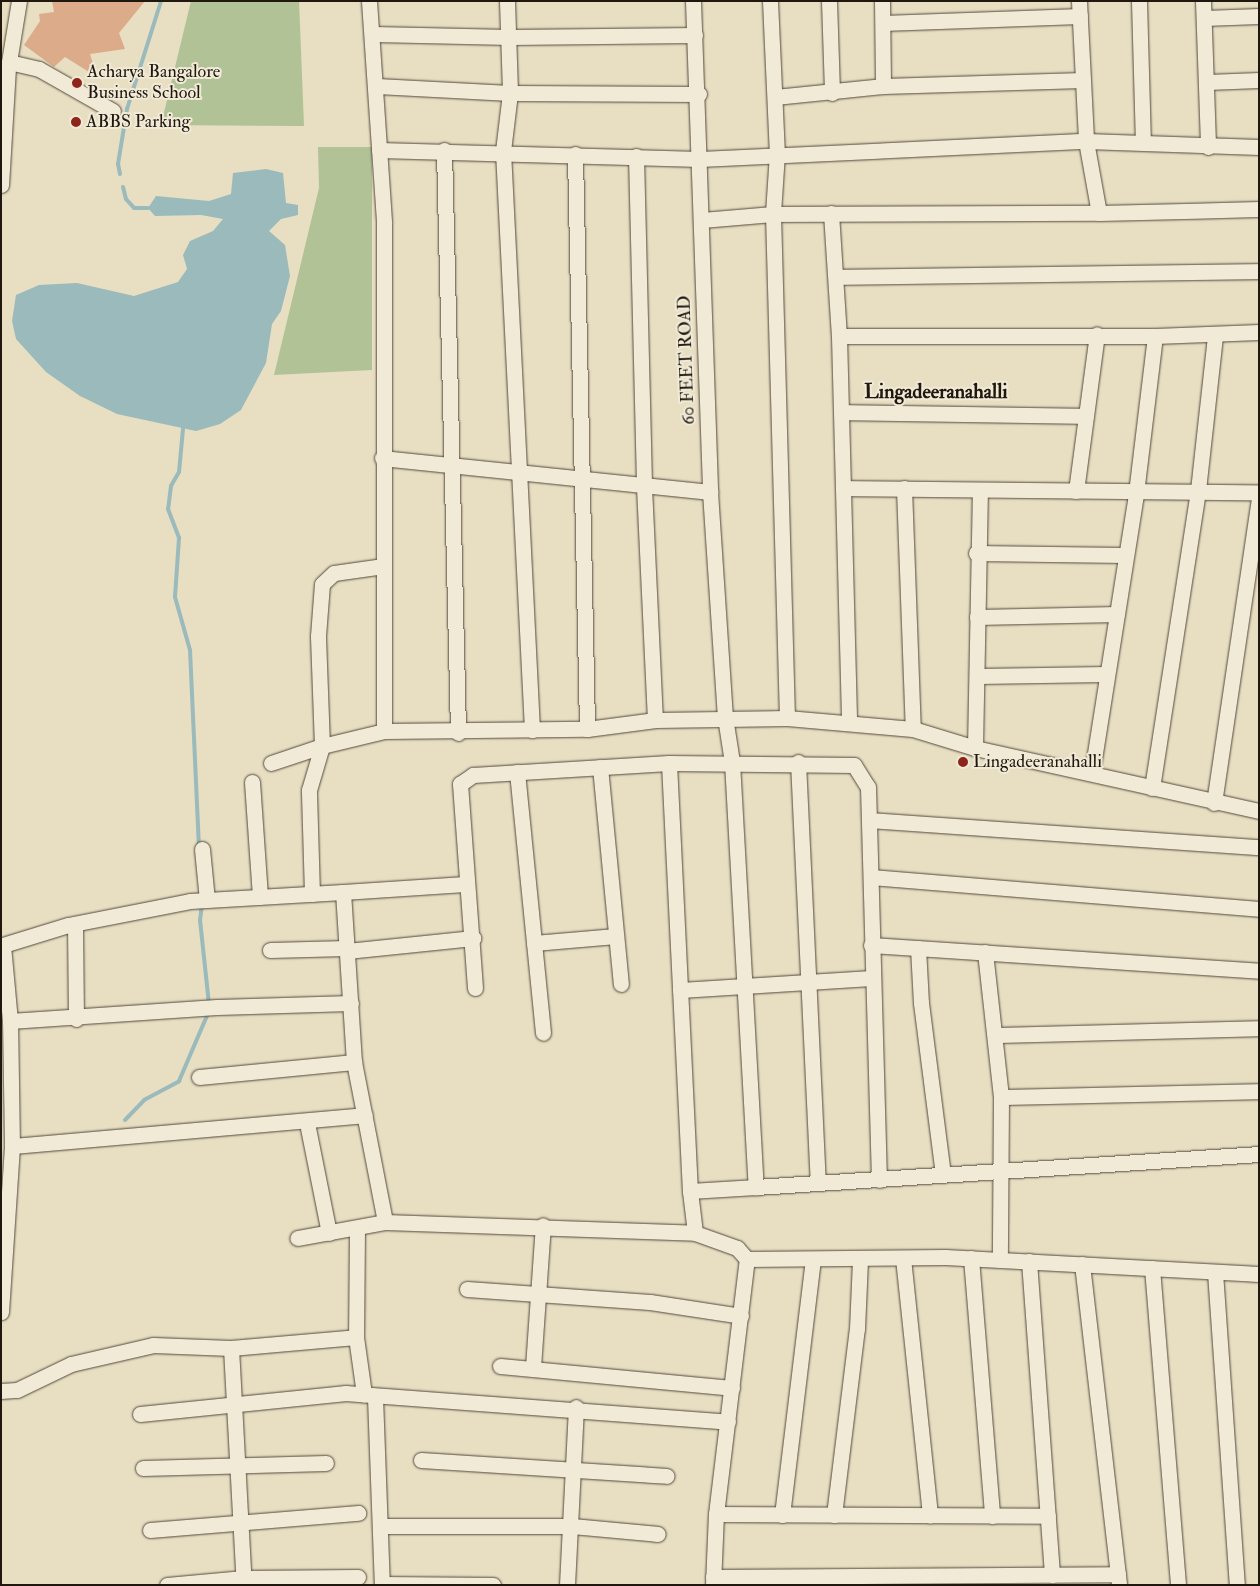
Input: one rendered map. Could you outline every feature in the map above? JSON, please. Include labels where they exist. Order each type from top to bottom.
[{"type":"street","points":[[1,185],[4,115],[9,62],[7,35],[19,1]]},
{"type":"street","points":[[369,1],[374,34],[384,223],[382,458],[384,731]]},
{"type":"street","points":[[507,1],[510,37],[510,93],[503,152],[532,730]]},
{"type":"street","name":"60 FEET ROAD","points":[[694,1],[710,492],[725,717],[732,762],[743,986],[756,1187]]},
{"type":"street","points":[[770,1],[777,154],[773,214],[788,718]]},
{"type":"street","points":[[829,1],[832,93]]},
{"type":"street","points":[[882,1],[883,86]]},
{"type":"street","points":[[1139,1],[1143,143]]},
{"type":"street","points":[[1203,1],[1208,147]]},
{"type":"street","points":[[883,23],[1079,8],[1086,141],[1099,213]]},
{"type":"street","points":[[1204,18],[1259,16]]},
{"type":"street","points":[[374,34],[510,37],[695,35]]},
{"type":"street","points":[[9,62],[39,69],[114,111]]},
{"type":"street","points":[[775,97],[832,93],[883,86],[1083,80]]},
{"type":"street","points":[[1207,82],[1259,80]]},
{"type":"street","points":[[377,86],[510,93],[698,94]]},
{"type":"street","points":[[379,150],[444,150],[700,159],[1086,141],[1208,147],[1259,147]]},
{"type":"street","points":[[444,150],[458,733]]},
{"type":"street","points":[[575,154],[587,729]]},
{"type":"street","points":[[636,156],[644,487],[655,720]]},
{"type":"street","points":[[702,220],[773,214],[1099,213],[1259,209]]},
{"type":"street","points":[[831,214],[839,336],[849,721]]},
{"type":"street","points":[[836,277],[1259,270]]},
{"type":"street","points":[[839,336],[1097,334],[1215,336],[1259,332]]},
{"type":"street","points":[[1076,491],[1097,334]]},
{"type":"street","points":[[1092,772],[1117,614],[1124,554],[1136,494],[1155,336]]},
{"type":"street","points":[[1152,788],[1198,490],[1215,336]]},
{"type":"street","points":[[841,412],[1086,416]]},
{"type":"street","points":[[382,458],[583,482],[710,492]]},
{"type":"street","points":[[843,488],[1076,491],[1136,494],[1198,490],[1259,492]]},
{"type":"street","points":[[904,488],[914,729]]},
{"type":"street","points":[[975,748],[978,676],[976,553],[980,490]]},
{"type":"street","points":[[1214,803],[1259,498]]},
{"type":"street","points":[[976,553],[1124,554]]},
{"type":"street","points":[[312,894],[309,790],[322,746],[318,636],[322,584],[334,573],[384,566]]},
{"type":"street","points":[[978,616],[1117,614]]},
{"type":"street","points":[[978,676],[1106,674]]},
{"type":"street","points":[[270,763],[322,746],[384,731],[458,733],[587,729],[655,720],[725,717],[849,721],[914,729],[975,748],[1092,772],[1214,803],[1259,812]]},
{"type":"street","points":[[798,762],[810,982],[818,1183]]},
{"type":"street","points":[[474,988],[470,893],[465,884],[460,784],[473,774],[669,763],[798,762],[854,765],[868,787],[879,1180]]},
{"type":"street","points":[[669,763],[690,1191],[695,1233]]},
{"type":"street","points":[[600,767],[621,984]]},
{"type":"street","points":[[517,772],[543,1033]]},
{"type":"street","points":[[252,782],[260,897]]},
{"type":"street","points":[[869,820],[1259,847]]},
{"type":"street","points":[[202,849],[203,900]]},
{"type":"street","points":[[871,877],[1259,909]]},
{"type":"street","points":[[1,1312],[5,1205],[12,1146],[10,1021],[3,946],[75,924],[203,900],[465,884]]},
{"type":"street","points":[[343,892],[354,1062],[385,1222]]},
{"type":"street","points":[[75,924],[76,1018]]},
{"type":"street","points":[[534,942],[616,936]]},
{"type":"street","points":[[270,950],[347,949],[473,938]]},
{"type":"street","points":[[871,945],[1259,971]]},
{"type":"street","points":[[918,948],[921,1003],[944,1175]]},
{"type":"street","points":[[985,952],[996,1036],[1001,1097],[1000,1260]]},
{"type":"street","points":[[680,990],[872,978]]},
{"type":"street","points":[[10,1021],[217,1007],[351,1003]]},
{"type":"street","points":[[996,1036],[1259,1028]]},
{"type":"street","points":[[199,1077],[354,1062]]},
{"type":"street","points":[[1001,1097],[1259,1091]]},
{"type":"street","points":[[12,1146],[307,1123],[365,1115]]},
{"type":"street","points":[[307,1123],[329,1233]]},
{"type":"street","points":[[690,1191],[944,1175],[1002,1174],[1259,1154]]},
{"type":"street","points":[[296,1238],[357,1229],[385,1222],[543,1225],[695,1233],[737,1248],[747,1259],[813,1260],[946,1257],[1259,1274]]},
{"type":"street","points":[[533,1367],[543,1225]]},
{"type":"street","points":[[357,1229],[356,1338],[370,1395],[380,1526],[382,1585],[493,1585]]},
{"type":"street","points":[[834,1515],[857,1329],[860,1258]]},
{"type":"street","points":[[903,1258],[930,1516]]},
{"type":"street","points":[[970,1258],[992,1516]]},
{"type":"street","points":[[747,1259],[716,1514],[713,1581],[1052,1575],[1118,1579],[1082,1264]]},
{"type":"street","points":[[782,1515],[813,1260]]},
{"type":"street","points":[[1029,1261],[1052,1575]]},
{"type":"street","points":[[1152,1268],[1178,1585]]},
{"type":"street","points":[[1214,1272],[1237,1585]]},
{"type":"street","points":[[467,1289],[650,1302],[740,1316]]},
{"type":"street","points":[[1,1391],[17,1390],[71,1364],[153,1345],[231,1348],[356,1338]]},
{"type":"street","points":[[231,1348],[232,1405],[244,1581]]},
{"type":"street","points":[[500,1366],[533,1367],[732,1388]]},
{"type":"street","points":[[140,1414],[370,1395],[576,1408],[728,1422]]},
{"type":"street","points":[[567,1585],[572,1526],[576,1408]]},
{"type":"street","points":[[421,1460],[666,1476]]},
{"type":"street","points":[[143,1468],[326,1463]]},
{"type":"street","points":[[150,1530],[358,1513]]},
{"type":"street","points":[[716,1514],[1048,1516]]},
{"type":"street","points":[[380,1526],[572,1526],[658,1534]]},
{"type":"street","points":[[167,1585],[358,1577]]},
{"type":"green space","points":[[191,1],[299,1],[304,126],[161,125]]},
{"type":"green space","points":[[318,147],[372,147],[372,370],[274,375],[319,188]]},
{"type":"water","points":[[266,169],[283,173],[286,203],[298,205],[298,215],[281,219],[269,231],[285,245],[290,276],[281,311],[272,324],[266,363],[241,410],[220,424],[196,431],[117,414],[80,396],[46,372],[16,339],[12,321],[16,295],[39,285],[77,283],[134,296],[178,282],[187,269],[183,255],[190,241],[213,231],[223,219],[201,215],[155,216],[148,208],[156,196],[209,201],[231,194],[233,173]]},
{"type":"building","name":"Acharya Bangalore Business School","points":[[52,1],[145,1],[119,33],[125,49],[90,54],[97,77],[65,57],[54,67],[24,45],[40,21],[39,14],[54,12]]},
{"type":"waterway","points":[[120,174],[118,164],[127,109],[161,1]]},
{"type":"waterway","points":[[123,187],[126,199],[134,208],[148,208]]},
{"type":"waterway","points":[[183,429],[179,472],[171,486],[168,509],[179,538],[175,597],[190,650],[199,847]]},
{"type":"waterway","points":[[202,904],[200,920],[209,1004]]},
{"type":"waterway","points":[[125,1120],[144,1100],[179,1081],[209,1011]]},
{"type":"place","name":"Acharya Bangalore Business School","points":[[77,83]]},
{"type":"place","name":"ABBS Parking","points":[[76,122]]},
{"type":"place","name":"Lingadeeranahalli","points":[[963,762]]},
{"type":"district","name":"Lingadeeranahalli","points":[[936,391]]}]
